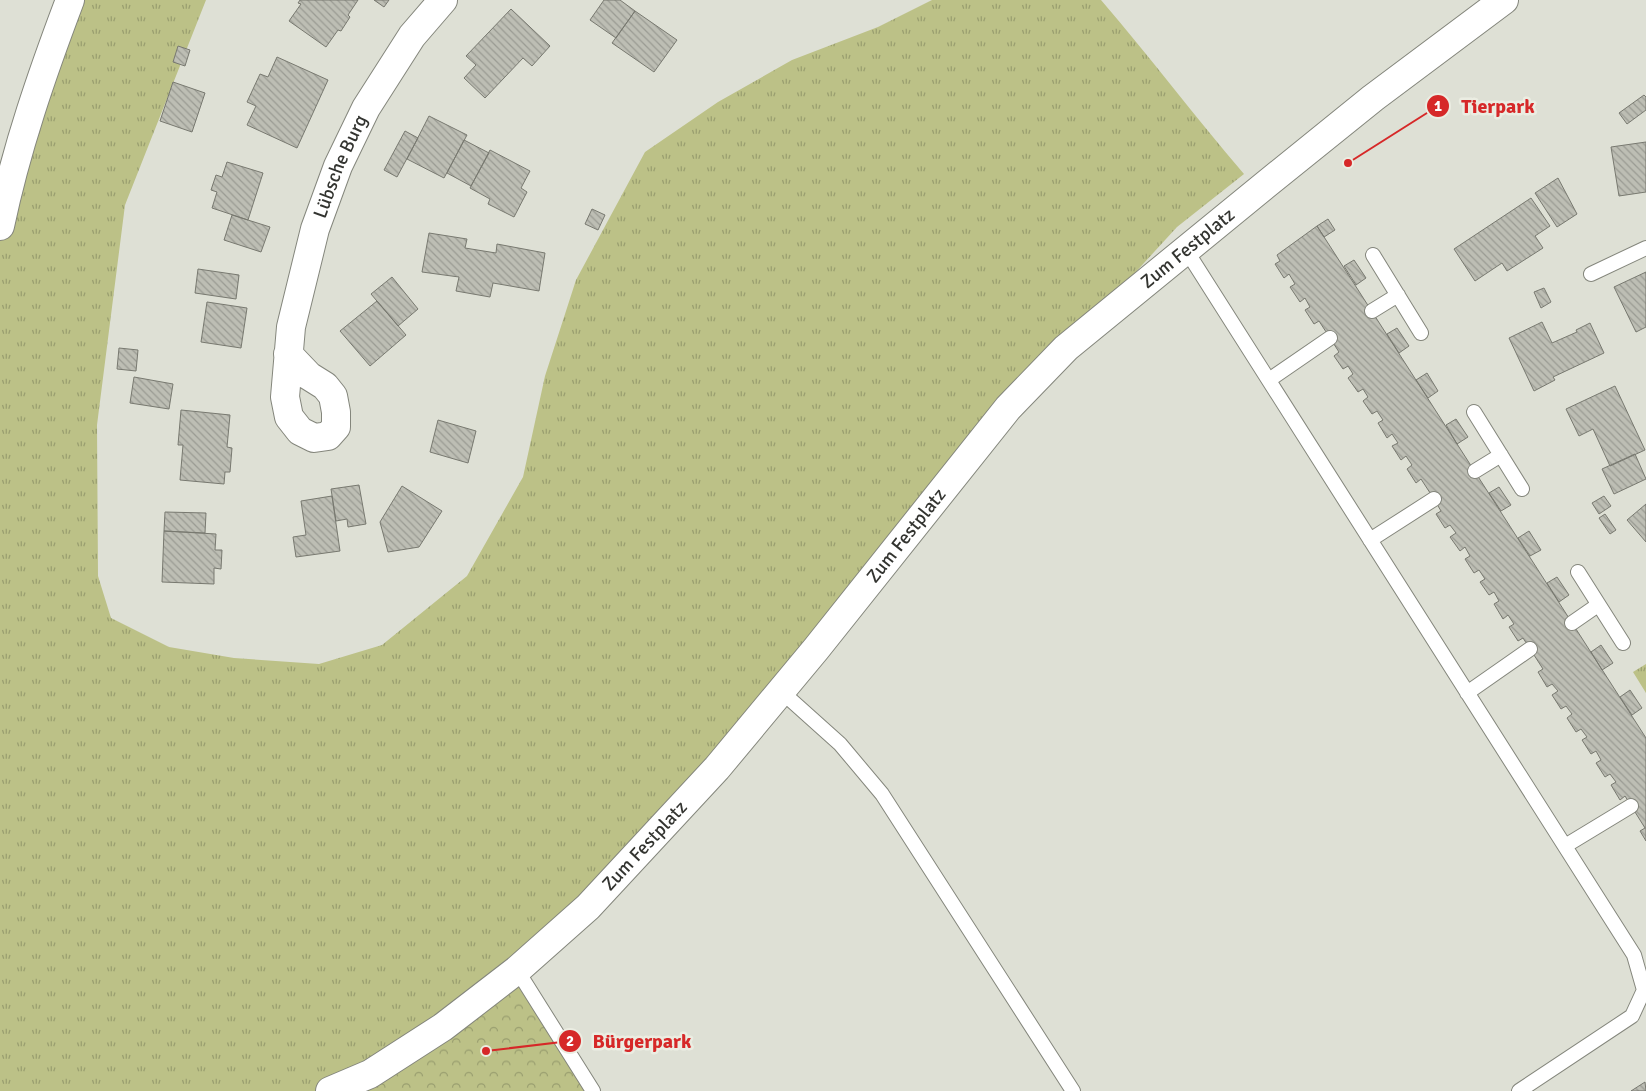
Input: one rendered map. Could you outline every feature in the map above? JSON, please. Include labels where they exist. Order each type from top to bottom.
[{"type":"street","points":[[0,226],[23,136],[49,56],[70,0]]},
{"type":"street","name":"Lübsche Burg","points":[[288,354],[291,327],[315,229],[338,166],[366,108],[412,36],[443,0]]},
{"type":"street","name":"Zum Festplatz","points":[[330,1091],[370,1074],[443,1027],[517,970],[588,907],[717,768],[782,692],[1008,408],[1066,348],[1373,98],[1504,0]]},
{"type":"lane","points":[[1591,274],[1646,248]]},
{"type":"lane","points":[[1186,250],[1634,954],[1645,991],[1632,1016],[1519,1091]]},
{"type":"lane","points":[[1373,255],[1421,332]]},
{"type":"lane","points":[[1372,311],[1398,295]]},
{"type":"lane","points":[[1269,380],[1330,338]]},
{"type":"lane","points":[[1474,412],[1522,489]]},
{"type":"lane","points":[[1475,471],[1501,455]]},
{"type":"lane","points":[[1370,540],[1434,499]]},
{"type":"lane","points":[[1578,572],[1623,643]]},
{"type":"lane","points":[[1572,623],[1598,605]]},
{"type":"lane","points":[[1467,693],[1530,649]]},
{"type":"lane","points":[[782,692],[840,744],[882,794],[1073,1091]]},
{"type":"lane","points":[[1565,846],[1631,806]]},
{"type":"lane","points":[[517,970],[594,1091]]},
{"type":"green space","points":[[70,0],[206,0],[125,205],[97,425],[98,576],[111,618],[169,647],[234,658],[319,664],[382,645],[467,576],[523,477],[545,376],[576,280],[645,152],[718,102],[792,60],[878,27],[932,0],[1101,0],[1244,174],[1177,227],[1066,348],[588,907],[330,1091],[0,1091],[0,226]]},
{"type":"green space","points":[[1646,664],[1646,693],[1633,672]]},
{"type":"green space","points":[[517,970],[588,1091],[330,1091]]},
{"type":"building","points":[[300,0],[358,0],[348,15],[350,17],[341,31],[338,30],[326,47],[289,21],[301,4],[298,3]]},
{"type":"building","points":[[374,0],[389,0],[384,7]]},
{"type":"building","points":[[604,0],[620,0],[635,11],[616,38],[590,20]]},
{"type":"building","points":[[511,9],[550,46],[532,66],[523,58],[485,98],[464,78],[476,65],[466,56]]},
{"type":"building","points":[[635,11],[677,40],[654,72],[612,43]]},
{"type":"building","points":[[178,46],[190,50],[185,66],[173,62]]},
{"type":"building","points":[[277,57],[328,80],[297,148],[247,125],[256,106],[247,102],[260,74],[268,77]]},
{"type":"building","points":[[173,82],[205,93],[192,132],[160,121]]},
{"type":"building","points":[[1644,95],[1646,97],[1646,110],[1627,124],[1619,113]]},
{"type":"building","points":[[429,116],[467,135],[444,178],[407,159]]},
{"type":"building","points":[[405,131],[418,138],[397,177],[384,170]]},
{"type":"building","points":[[464,140],[489,153],[471,186],[447,173]]},
{"type":"building","points":[[1646,142],[1646,192],[1619,196],[1611,147]]},
{"type":"building","points":[[490,150],[530,171],[521,188],[527,192],[514,217],[488,204],[490,199],[470,188]]},
{"type":"building","points":[[227,162],[263,173],[248,220],[212,208],[217,192],[211,190],[216,175],[222,177]]},
{"type":"building","points":[[1558,178],[1577,214],[1557,227],[1535,193]]},
{"type":"building","points":[[1531,198],[1550,226],[1535,236],[1543,248],[1507,271],[1502,263],[1475,281],[1454,249]]},
{"type":"building","points":[[592,209],[605,215],[598,230],[585,224]]},
{"type":"building","points":[[232,215],[270,227],[261,252],[224,240]]},
{"type":"building","points":[[1328,219],[1335,230],[1324,237],[1317,226]]},
{"type":"building","points":[[1317,226],[1646,738],[1646,841],[1640,831],[1645,828],[1625,796],[1620,800],[1611,785],[1616,782],[1610,774],[1605,777],[1596,763],[1601,760],[1596,751],[1591,754],[1582,740],[1587,737],[1581,729],[1576,732],[1567,718],[1572,714],[1566,706],[1561,709],[1552,695],[1558,691],[1552,684],[1547,687],[1538,672],[1543,669],[1523,638],[1518,641],[1509,627],[1514,624],[1508,615],[1503,619],[1494,604],[1499,601],[1494,592],[1489,595],[1480,582],[1485,579],[1479,570],[1474,573],[1465,559],[1470,556],[1465,547],[1460,551],[1450,537],[1456,533],[1450,525],[1445,528],[1436,514],[1441,511],[1434,499],[1421,479],[1416,483],[1407,469],[1412,465],[1406,456],[1401,460],[1392,446],[1398,443],[1392,434],[1387,438],[1378,423],[1383,420],[1377,411],[1372,414],[1363,401],[1368,397],[1363,389],[1358,392],[1348,378],[1353,374],[1348,366],[1343,369],[1334,356],[1339,352],[1319,321],[1314,324],[1305,310],[1310,307],[1305,298],[1300,302],[1290,287],[1295,284],[1289,274],[1284,278],[1275,264],[1280,261],[1277,255]]},
{"type":"building","points":[[429,233],[467,239],[465,248],[496,253],[497,244],[545,253],[539,291],[493,283],[490,297],[456,291],[459,277],[422,272]]},
{"type":"building","points":[[1354,260],[1366,278],[1356,285],[1344,266]]},
{"type":"building","points":[[198,269],[239,275],[236,299],[195,293]]},
{"type":"building","points":[[1646,272],[1646,327],[1636,332],[1614,287]]},
{"type":"building","points":[[392,277],[418,309],[398,326],[371,294]]},
{"type":"building","points":[[1544,288],[1551,302],[1541,308],[1534,292]]},
{"type":"building","points":[[377,301],[406,335],[370,366],[340,331]]},
{"type":"building","points":[[207,302],[247,308],[241,348],[201,342]]},
{"type":"building","points":[[1542,322],[1552,343],[1577,332],[1576,330],[1590,323],[1604,353],[1553,377],[1555,380],[1534,391],[1509,338]]},
{"type":"building","points":[[1397,328],[1409,346],[1399,353],[1387,334]]},
{"type":"building","points":[[119,348],[138,350],[136,371],[117,369]]},
{"type":"building","points":[[1427,373],[1438,391],[1428,398],[1416,380]]},
{"type":"building","points":[[134,377],[173,384],[169,409],[130,403]]},
{"type":"building","points":[[1615,386],[1645,450],[1610,466],[1593,429],[1579,436],[1566,409]]},
{"type":"building","points":[[181,410],[230,415],[227,447],[232,448],[230,472],[225,472],[224,484],[180,480],[183,445],[178,445]]},
{"type":"building","points":[[1456,419],[1468,437],[1457,444],[1446,425]]},
{"type":"building","points":[[438,420],[476,431],[468,463],[430,452]]},
{"type":"building","points":[[1635,454],[1646,479],[1614,494],[1602,469]]},
{"type":"building","points":[[359,485],[366,524],[348,527],[347,519],[336,521],[331,489]]},
{"type":"building","points":[[402,486],[442,511],[419,547],[388,552],[380,522]]},
{"type":"building","points":[[1499,487],[1511,505],[1501,511],[1489,493]]},
{"type":"building","points":[[332,496],[340,551],[296,557],[293,537],[306,535],[301,501]]},
{"type":"building","points":[[1604,496],[1611,506],[1599,514],[1592,503]]},
{"type":"building","points":[[1646,504],[1646,542],[1627,520]]},
{"type":"building","points":[[165,512],[206,513],[205,533],[164,531]]},
{"type":"building","points":[[1605,514],[1616,530],[1610,534],[1599,518]]},
{"type":"building","points":[[164,531],[216,534],[215,550],[222,550],[221,569],[214,568],[214,584],[162,582]]},
{"type":"building","points":[[1529,531],[1541,550],[1530,556],[1518,538]]},
{"type":"building","points":[[1557,577],[1569,595],[1559,602],[1547,583]]},
{"type":"building","points":[[1601,645],[1613,663],[1602,670],[1591,652]]},
{"type":"building","points":[[1630,690],[1642,708],[1632,715],[1620,697]]},
{"type":"building","points":[[1645,1082],[1646,1091],[1631,1091]]},
{"type":"place","name":"Tierpark","points":[[1348,163]]},
{"type":"place","name":"Bürgerpark","points":[[486,1051]]}]
